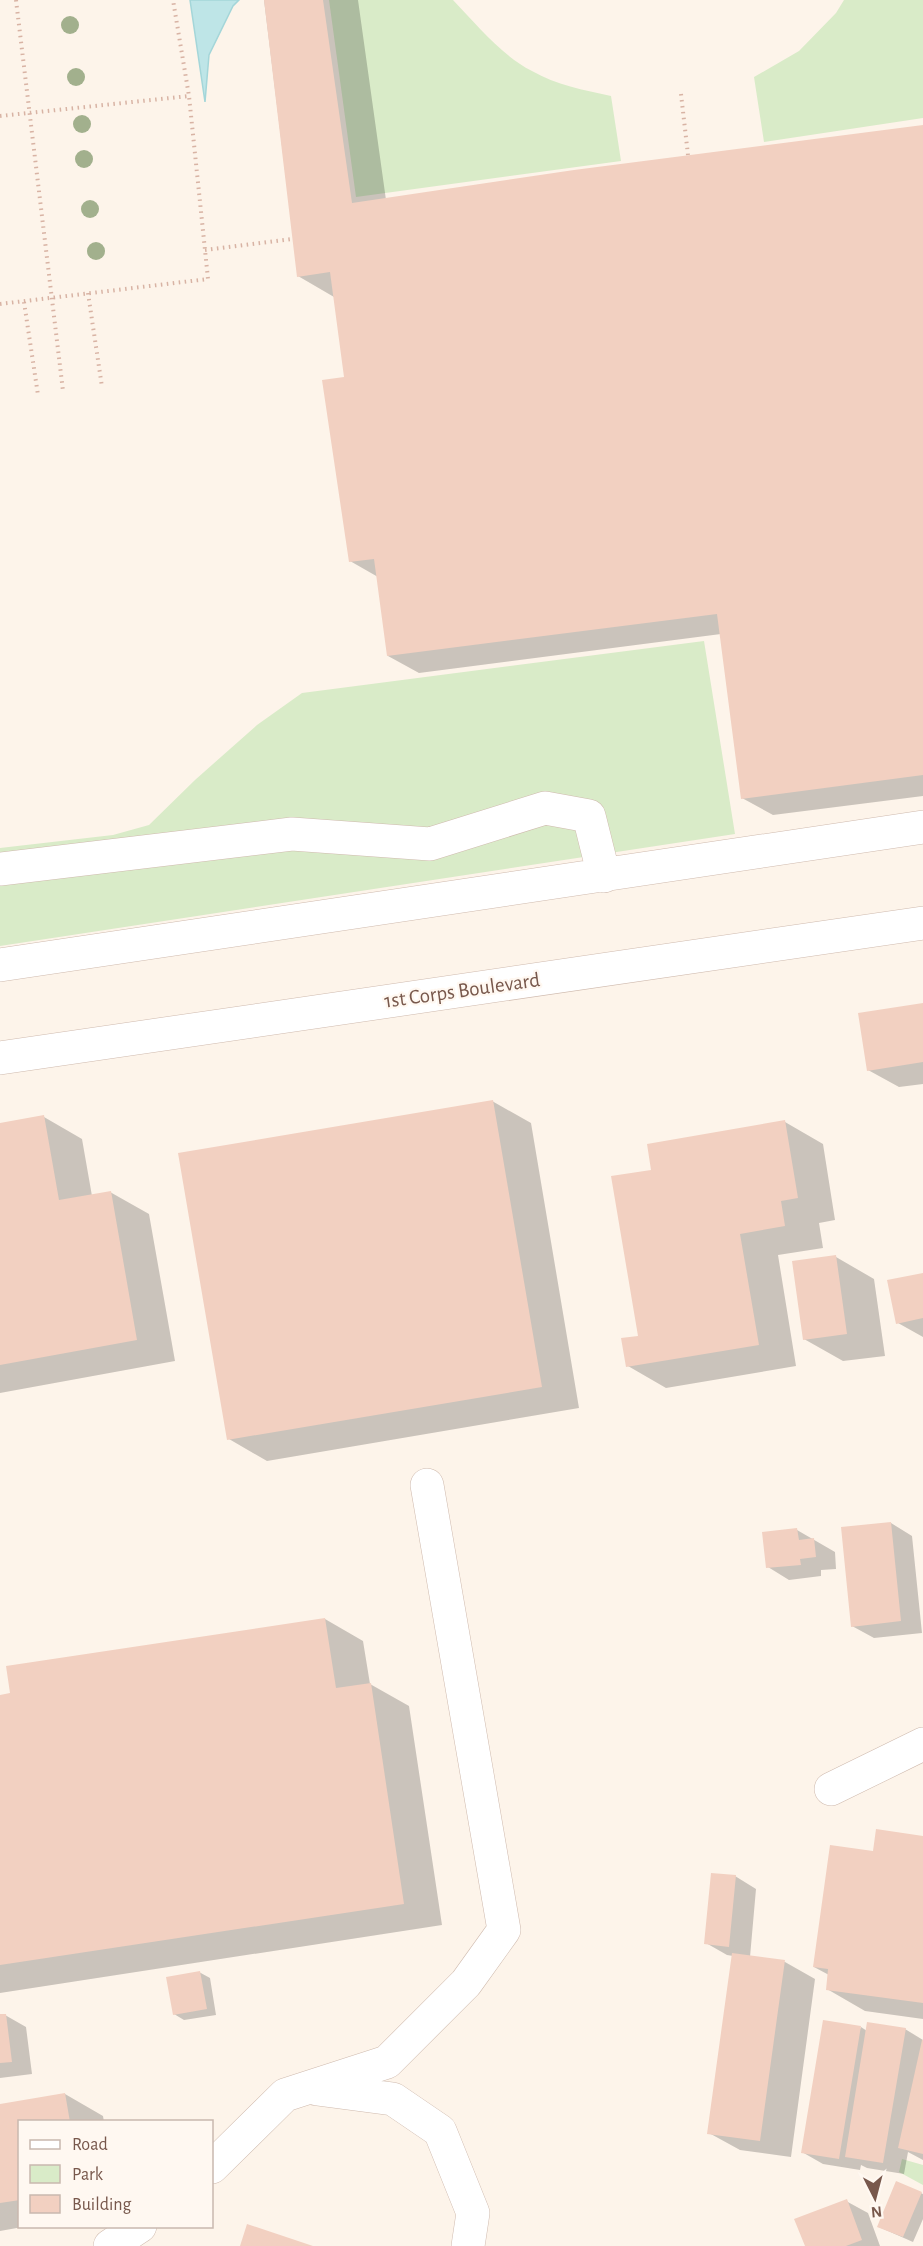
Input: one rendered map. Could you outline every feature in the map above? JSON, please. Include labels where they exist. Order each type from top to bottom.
[{"type":"lane","points":[[0,869],[292,834],[430,844],[545,808],[589,816],[604,876]]},
{"type":"lane","points":[[0,965],[923,827]]},
{"type":"lane","name":"1st Corps Boulevard","points":[[0,1058],[923,923]]},
{"type":"lane","points":[[213,2166],[285,2095],[387,2062],[466,1983],[504,1930],[427,1485]]},
{"type":"lane","points":[[831,1789],[923,1744]]},
{"type":"lane","points":[[306,2088],[393,2099],[440,2132],[473,2213],[468,2246]]},
{"type":"lane","points":[[110,2246],[137,2228]]},
{"type":"path","points":[[16,0],[63,391]]},
{"type":"path","points":[[0,304],[208,279],[189,96],[173,0]]},
{"type":"path","points":[[681,94],[688,155]]},
{"type":"path","points":[[0,116],[189,96]]},
{"type":"path","points":[[205,250],[292,239]]},
{"type":"path","points":[[88,293],[102,387]]},
{"type":"path","points":[[24,302],[38,395]]},
{"type":"green space","points":[[329,0],[453,0],[490,39],[521,64],[541,76],[560,83],[611,96],[621,161],[356,197]]},
{"type":"green space","points":[[844,0],[923,0],[923,118],[764,142],[754,77],[799,51],[836,13]]},
{"type":"green space","points":[[704,641],[735,834],[0,946],[0,848],[113,835],[149,825],[257,725],[302,693]]},
{"type":"green space","points":[[902,2159],[923,2165],[923,2185],[899,2172]]},
{"type":"water","points":[[190,0],[239,0],[233,6],[209,55],[205,102]]},
{"type":"building","points":[[264,0],[323,0],[352,203],[574,170],[923,125],[923,775],[741,799],[717,614],[387,656],[374,559],[349,562],[322,380],[344,377],[330,272],[297,277]]},
{"type":"building","points":[[923,1003],[923,1062],[867,1071],[858,1013]]},
{"type":"building","points":[[493,1100],[542,1387],[227,1440],[178,1153]]},
{"type":"building","points":[[44,1115],[59,1200],[111,1191],[137,1340],[0,1365],[0,1123]]},
{"type":"building","points":[[785,1120],[798,1198],[781,1201],[785,1226],[740,1234],[759,1345],[626,1367],[621,1338],[638,1336],[611,1176],[651,1170],[647,1144]]},
{"type":"building","points":[[836,1255],[847,1334],[803,1340],[792,1261]]},
{"type":"building","points":[[923,1273],[923,1318],[896,1324],[887,1280]]},
{"type":"building","points":[[891,1522],[901,1621],[851,1627],[841,1527]]},
{"type":"building","points":[[797,1528],[799,1540],[814,1538],[816,1557],[800,1559],[801,1565],[766,1568],[762,1532]]},
{"type":"building","points":[[325,1618],[336,1688],[371,1683],[404,1904],[0,1965],[0,1695],[10,1693],[6,1666]]},
{"type":"building","points":[[876,1829],[923,1836],[923,2003],[826,1990],[828,1969],[813,1967],[830,1845],[873,1851]]},
{"type":"building","points":[[711,1873],[736,1875],[729,1947],[704,1944]]},
{"type":"building","points":[[732,1953],[785,1960],[760,2141],[707,2134]]},
{"type":"building","points":[[200,1971],[207,2009],[173,2015],[166,1977]]},
{"type":"building","points":[[0,2014],[6,2014],[12,2062],[0,2063]]},
{"type":"building","points":[[823,2020],[861,2026],[839,2159],[801,2153]]},
{"type":"building","points":[[867,2022],[906,2028],[883,2163],[845,2157]]},
{"type":"building","points":[[923,2040],[923,2154],[898,2148]]},
{"type":"building","points":[[65,2093],[70,2120],[18,2120],[18,2200],[0,2203],[0,2104]]},
{"type":"building","points":[[896,2181],[922,2192],[903,2237],[877,2227]]},
{"type":"building","points":[[847,2199],[862,2240],[846,2246],[805,2246],[794,2219]]},
{"type":"building","points":[[247,2224],[313,2246],[240,2246]]}]
